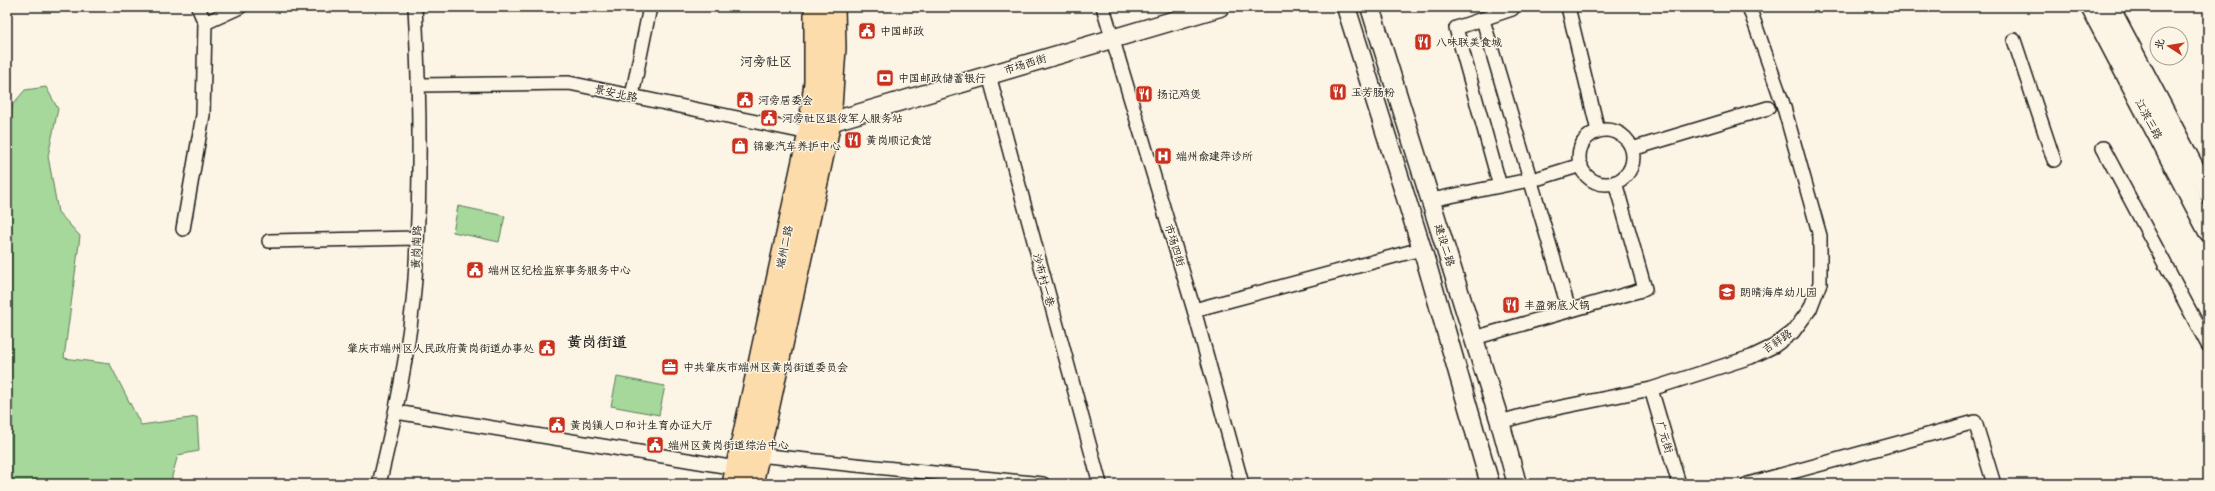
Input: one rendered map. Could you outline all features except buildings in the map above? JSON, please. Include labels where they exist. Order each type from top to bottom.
[{"type":"main road","name":"端州二路","points":[[734,476],[809,133],[815,82],[815,7]]},
{"type":"main road","name":"端州二路","points":[[752,484],[830,122],[835,48],[834,7]]},
{"type":"main road","name":"市场西街","points":[[830,122],[1113,37],[1220,7]]},
{"type":"main road","points":[[1346,7],[1421,249],[1490,484]]},
{"type":"main road","name":"建设二路","points":[[1370,7],[1500,422],[1517,484]]},
{"type":"main road","name":"江滨三路","points":[[2090,7],[2208,232]]},
{"type":"main road","name":"江滨三路","points":[[2110,7],[2208,193]]},
{"type":"street","points":[[183,229],[203,115],[205,23],[198,7]]},
{"type":"street","points":[[205,23],[240,7]]},
{"type":"street","name":"黄岗南路","points":[[379,484],[396,412],[415,280],[420,85],[415,7]]},
{"type":"street","points":[[632,96],[650,7]]},
{"type":"street","name":"市场四街","points":[[1103,7],[1194,310],[1242,484]]},
{"type":"street","points":[[1568,7],[1598,131]]},
{"type":"street","name":"吉祥路","points":[[1500,422],[1532,413],[1651,389],[1751,357],[1774,346],[1793,332],[1810,309],[1820,283],[1820,236],[1783,104],[1749,7]]},
{"type":"street","points":[[1500,186],[1456,28],[1512,9]]},
{"type":"street","points":[[1483,20],[1569,310]]},
{"type":"street","points":[[2014,40],[2054,160]]},
{"type":"street","name":"沙布村一巷","points":[[989,75],[1100,484]]},
{"type":"street","name":"景安北路","points":[[420,85],[569,83],[809,133]]},
{"type":"street","points":[[1632,149],[1768,108]]},
{"type":"street","points":[[1606,129],[1623,135],[1632,149],[1634,158],[1632,167],[1626,175],[1615,182],[1601,184],[1592,180],[1585,174],[1581,165],[1579,157],[1582,144],[1590,135],[1598,131],[1606,129]]},
{"type":"street","points":[[2103,148],[2208,345]]},
{"type":"street","points":[[1431,200],[1530,180],[1581,165]]},
{"type":"street","points":[[1474,338],[1569,310],[1645,290],[1615,182]]},
{"type":"street","points":[[269,241],[417,238]]},
{"type":"street","points":[[1194,310],[1421,249]]},
{"type":"street","name":"广元街","points":[[1651,389],[1679,484]]},
{"type":"street","points":[[396,412],[734,476]]},
{"type":"street","points":[[1748,484],[1975,422],[1994,484]]},
{"type":"street","points":[[758,455],[1043,484]]},
{"type":"green space","points":[[46,87],[58,109],[48,156],[58,212],[80,236],[64,358],[110,364],[141,425],[197,417],[199,451],[178,455],[172,476],[172,484],[7,484],[7,133],[13,104],[25,90]]},
{"type":"green space","points":[[458,206],[505,216],[499,242],[453,232]]},
{"type":"green space","points":[[617,377],[665,386],[659,415],[611,406]]},
{"type":"place","name":"中国邮政","points":[[867,31]]},
{"type":"place","name":"八味联美食城","points":[[1423,42]]},
{"type":"place","name":"中国邮政储蓄银行","points":[[885,78]]},
{"type":"place","name":"玉芳肠粉","points":[[1338,92]]},
{"type":"place","name":"扬记鸡煲","points":[[1144,94]]},
{"type":"place","name":"河旁居委会","points":[[745,100]]},
{"type":"place","name":"河旁社区退役军人服务站","points":[[769,118]]},
{"type":"place","name":"黄岗顺记食馆","points":[[853,140]]},
{"type":"place","name":"锦豪汽车养护中心","points":[[740,146]]},
{"type":"place","name":"端州俞建萍诊所","points":[[1163,156]]},
{"type":"place","name":"端州区纪检监察事务服务中心","points":[[475,270]]},
{"type":"place","name":"朗晴海岸幼儿园","points":[[1727,292]]},
{"type":"place","name":"丰盈粥底火锅","points":[[1511,305]]},
{"type":"place","name":"肇庆市端州区人民政府黄岗街道办事处","points":[[547,348]]},
{"type":"place","name":"中共肇庆市端州区黄岗街道委员会","points":[[670,367]]},
{"type":"place","name":"黄岗镇人口和计生育办证大厅","points":[[557,425]]},
{"type":"place","name":"端州区黄岗街道综治中心","points":[[655,445]]},
{"type":"district","name":"河旁社区","points":[[766,61]]},
{"type":"district","name":"黄岗街道","points":[[597,342]]}]
